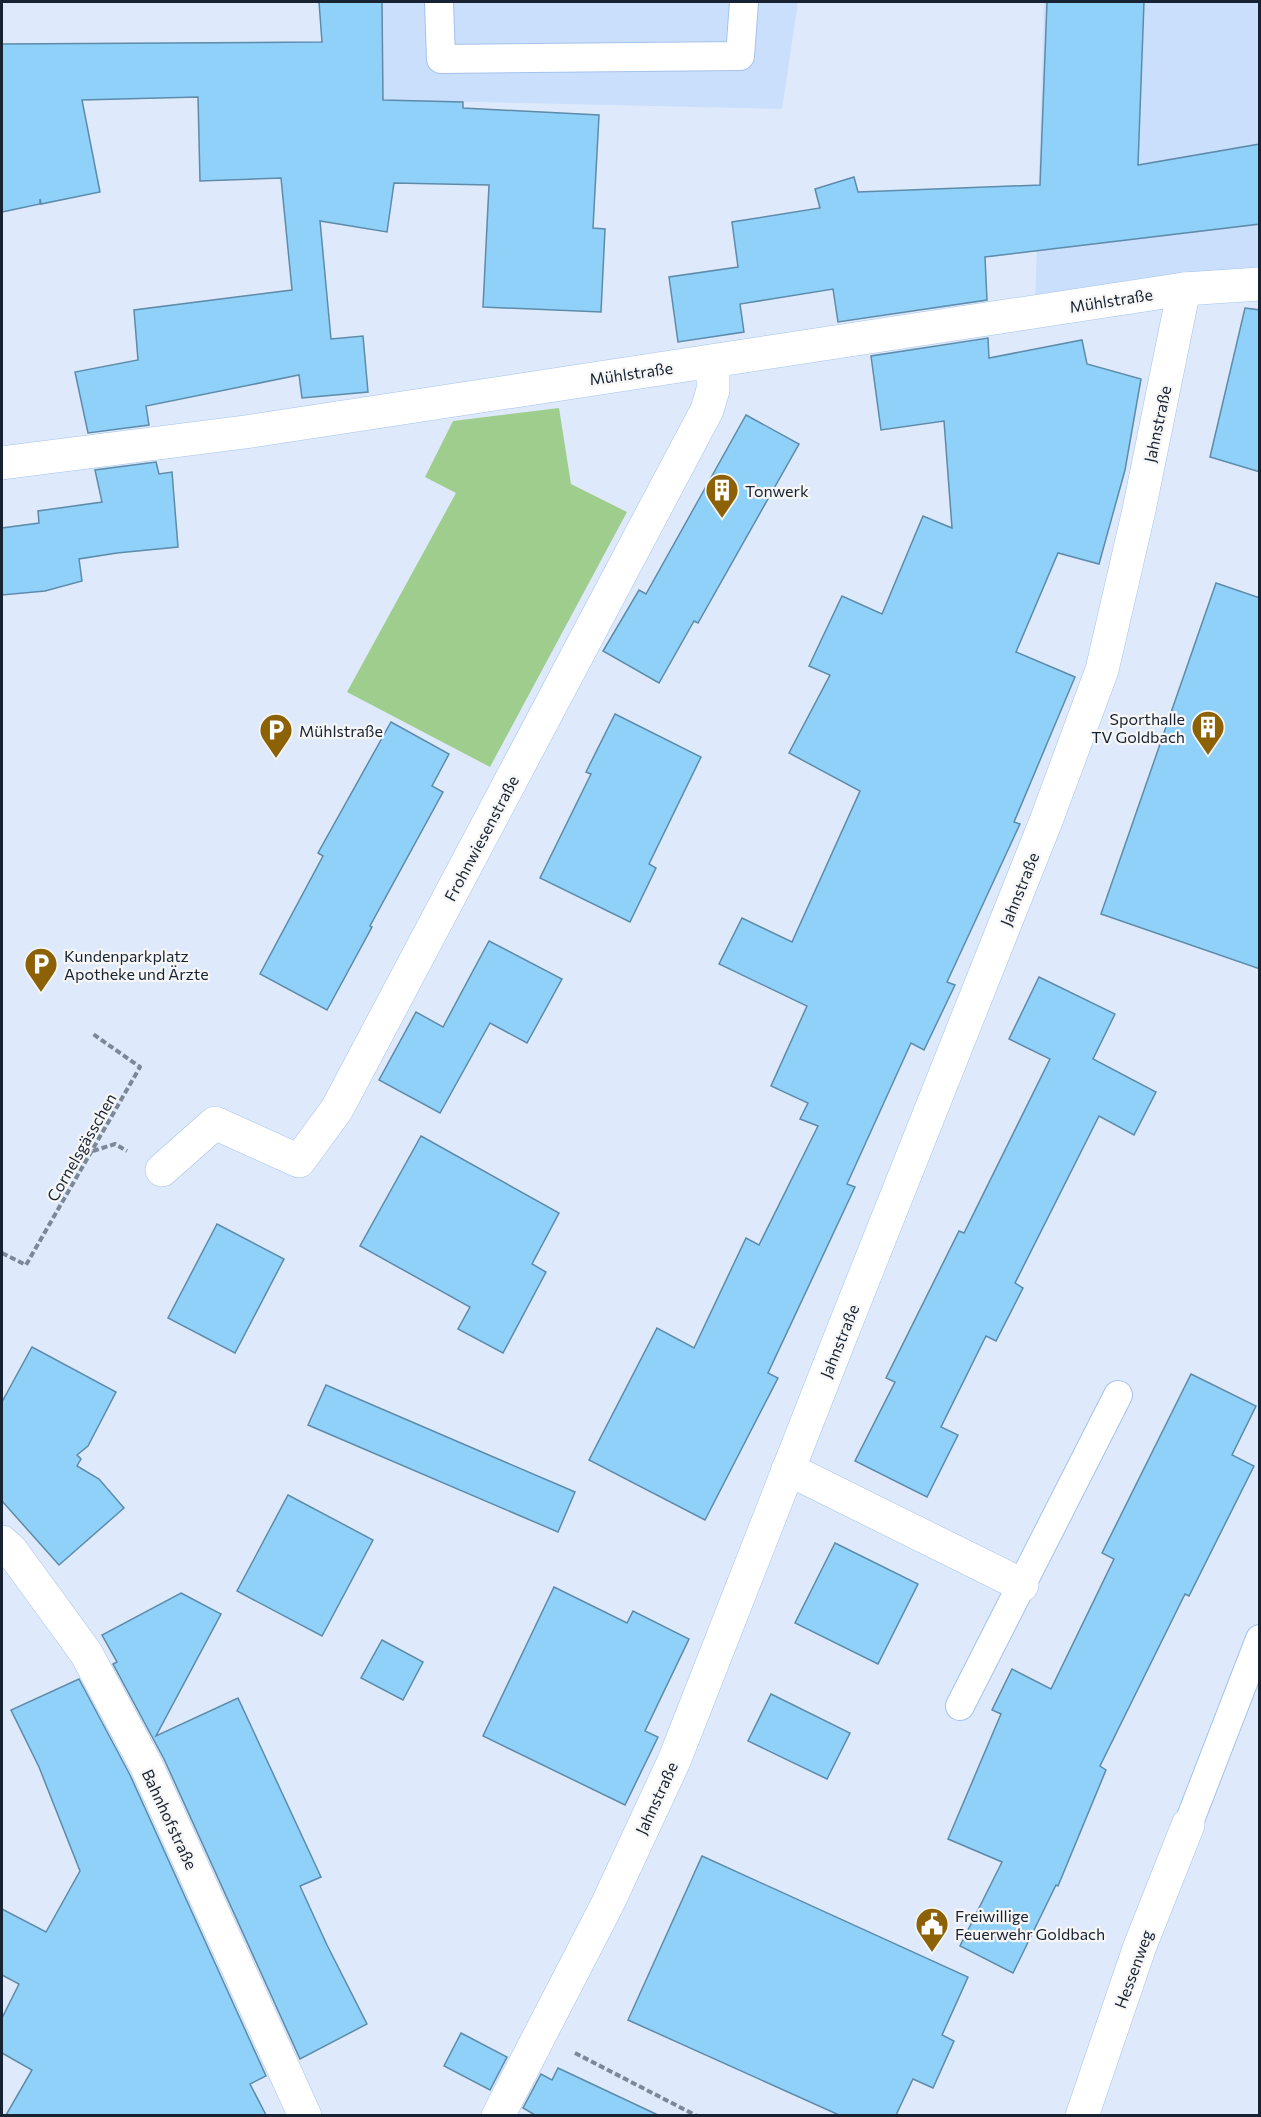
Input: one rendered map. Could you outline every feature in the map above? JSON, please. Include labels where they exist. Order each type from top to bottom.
[{"type":"street","name":"Mühlstraße","points":[[2,463],[245,432],[1184,289],[1260,284]]},
{"type":"street","name":"Jahnstraße","points":[[498,2115],[607,1905],[674,1761],[1046,820],[1102,670],[1139,510],[1184,289]]},
{"type":"street","name":"Frohnwiesenstraße","points":[[162,1170],[215,1123],[299,1161],[337,1109],[707,410],[713,390],[713,361]]},
{"type":"street","points":[[788,1470],[1022,1585]]},
{"type":"street","name":"Bahnhofstraße","points":[[2,1542],[11,1550],[86,1653],[147,1767],[305,2115]]},
{"type":"street","name":"Hessenweg","points":[[1082,2115],[1140,1946],[1188,1824]]},
{"type":"lane","points":[[439,2],[441,59],[453,59],[740,56],[744,2]]},
{"type":"lane","points":[[960,1706],[1118,1395]]},
{"type":"lane","points":[[1188,1824],[1260,1639]]},
{"type":"path","name":"Cornelsgässchen","points":[[2,1253],[26,1265],[140,1067],[93,1034]]},
{"type":"path","points":[[540,2035],[698,2115]]},
{"type":"shaded area","points":[[382,2],[798,2],[782,109],[383,100]]},
{"type":"shaded area","points":[[1044,2],[1259,2],[1259,279],[1035,309]]},
{"type":"green space","points":[[559,408],[571,484],[627,512],[490,767],[347,692],[456,493],[425,477],[453,421]]},
{"type":"building","points":[[319,2],[382,2],[383,100],[463,102],[463,108],[599,115],[593,228],[605,229],[601,312],[483,307],[489,185],[394,183],[387,232],[320,221],[331,339],[363,336],[368,392],[302,398],[299,375],[146,406],[149,425],[88,433],[75,372],[138,360],[134,310],[292,290],[281,178],[200,181],[198,97],[82,100],[100,192],[41,204],[40,199],[40,204],[2,212],[2,44],[322,42]]},
{"type":"building","points":[[1047,2],[1144,2],[1138,165],[1260,144],[1260,224],[985,257],[987,300],[838,322],[833,289],[740,304],[744,332],[678,342],[669,277],[738,267],[732,222],[820,208],[815,189],[854,177],[858,192],[1040,185]]},
{"type":"building","points":[[1245,308],[1260,310],[1260,472],[1210,457]]},
{"type":"building","points":[[988,338],[989,358],[1082,340],[1087,364],[1141,379],[1125,470],[1099,564],[1058,553],[1016,652],[1075,677],[1014,822],[1020,824],[947,982],[955,985],[924,1050],[911,1043],[847,1184],[855,1187],[768,1373],[778,1378],[705,1520],[589,1460],[657,1328],[694,1348],[746,1238],[759,1245],[818,1126],[800,1119],[808,1103],[771,1086],[807,1006],[719,964],[742,918],[792,942],[860,791],[789,753],[830,675],[809,666],[842,596],[882,614],[923,516],[952,528],[944,421],[881,430],[871,356]]},
{"type":"building","name":"Tonwerk","points":[[746,415],[799,444],[698,623],[694,621],[659,683],[603,651],[639,590],[646,594]]},
{"type":"building","points":[[156,462],[159,474],[172,472],[178,547],[79,559],[82,581],[45,591],[2,595],[2,528],[39,523],[38,511],[102,502],[95,470]]},
{"type":"building","name":"Sporthalle TV Goldbach","points":[[1216,583],[1260,598],[1260,969],[1101,914]]},
{"type":"building","points":[[615,714],[701,757],[649,864],[656,868],[630,922],[540,878],[591,774],[586,772]]},
{"type":"building","points":[[391,722],[449,754],[432,786],[443,792],[327,1010],[260,974],[323,856],[318,853]]},
{"type":"building","points":[[489,941],[562,979],[527,1043],[490,1023],[440,1113],[379,1080],[416,1012],[443,1027]]},
{"type":"building","points":[[1039,977],[1115,1014],[1093,1059],[1156,1092],[1134,1135],[1099,1116],[1015,1283],[1023,1288],[996,1341],[986,1336],[941,1427],[958,1435],[927,1497],[855,1461],[895,1382],[886,1378],[959,1231],[964,1233],[1050,1059],[1009,1039]]},
{"type":"building","points":[[421,1136],[559,1213],[532,1264],[546,1272],[503,1353],[458,1329],[470,1307],[360,1246]]},
{"type":"building","points":[[217,1224],[284,1259],[235,1353],[168,1318]]},
{"type":"building","points":[[32,1347],[116,1392],[88,1446],[77,1455],[81,1459],[77,1466],[99,1479],[124,1508],[59,1565],[2,1501],[2,1402]]},
{"type":"building","points":[[1191,1374],[1256,1406],[1232,1455],[1254,1466],[1189,1596],[1185,1594],[1100,1766],[1106,1770],[1058,1886],[1056,1885],[1013,1973],[960,1946],[1002,1862],[948,1839],[1001,1714],[992,1710],[1012,1669],[1051,1689],[1114,1559],[1102,1553]]},
{"type":"building","points":[[326,1385],[575,1492],[558,1532],[308,1425]]},
{"type":"building","points":[[288,1495],[373,1540],[322,1636],[237,1591]]},
{"type":"building","points":[[835,1543],[918,1584],[878,1664],[795,1623]]},
{"type":"building","points":[[554,1587],[627,1623],[633,1611],[689,1639],[645,1731],[658,1737],[625,1805],[483,1736]]},
{"type":"building","points":[[181,1593],[221,1614],[156,1736],[238,1698],[321,1877],[300,1886],[367,2024],[300,2059],[164,1759],[113,1664],[117,1662],[102,1635]]},
{"type":"building","points":[[382,1640],[423,1662],[403,1700],[361,1678]]},
{"type":"building","points":[[79,1679],[130,1775],[266,2076],[250,2084],[266,2115],[6,2115],[32,2070],[2,2053],[2,2018],[19,1984],[2,1975],[2,1909],[46,1932],[80,1871],[39,1767],[11,1710]]},
{"type":"building","points":[[771,1694],[850,1733],[827,1779],[748,1741]]},
{"type":"building","points":[[702,1856],[968,1977],[942,2035],[954,2041],[933,2088],[913,2079],[896,2115],[839,2115],[628,2020]]},
{"type":"building","points":[[461,2033],[507,2057],[490,2090],[444,2066]]},
{"type":"building","points":[[558,2068],[658,2115],[535,2115],[523,2108],[541,2074],[552,2080]]},
{"type":"place","name":"Tonwerk","points":[[722,519]]},
{"type":"place","name":"Sporthalle TV Goldbach","points":[[1208,756]]},
{"type":"place","name":"Mühlstraße","points":[[276,759]]},
{"type":"place","name":"Kundenparkplatz Apotheke und Ärzte","points":[[41,993]]},
{"type":"place","name":"Freiwillige Feuerwehr Goldbach","points":[[932,1953]]}]
